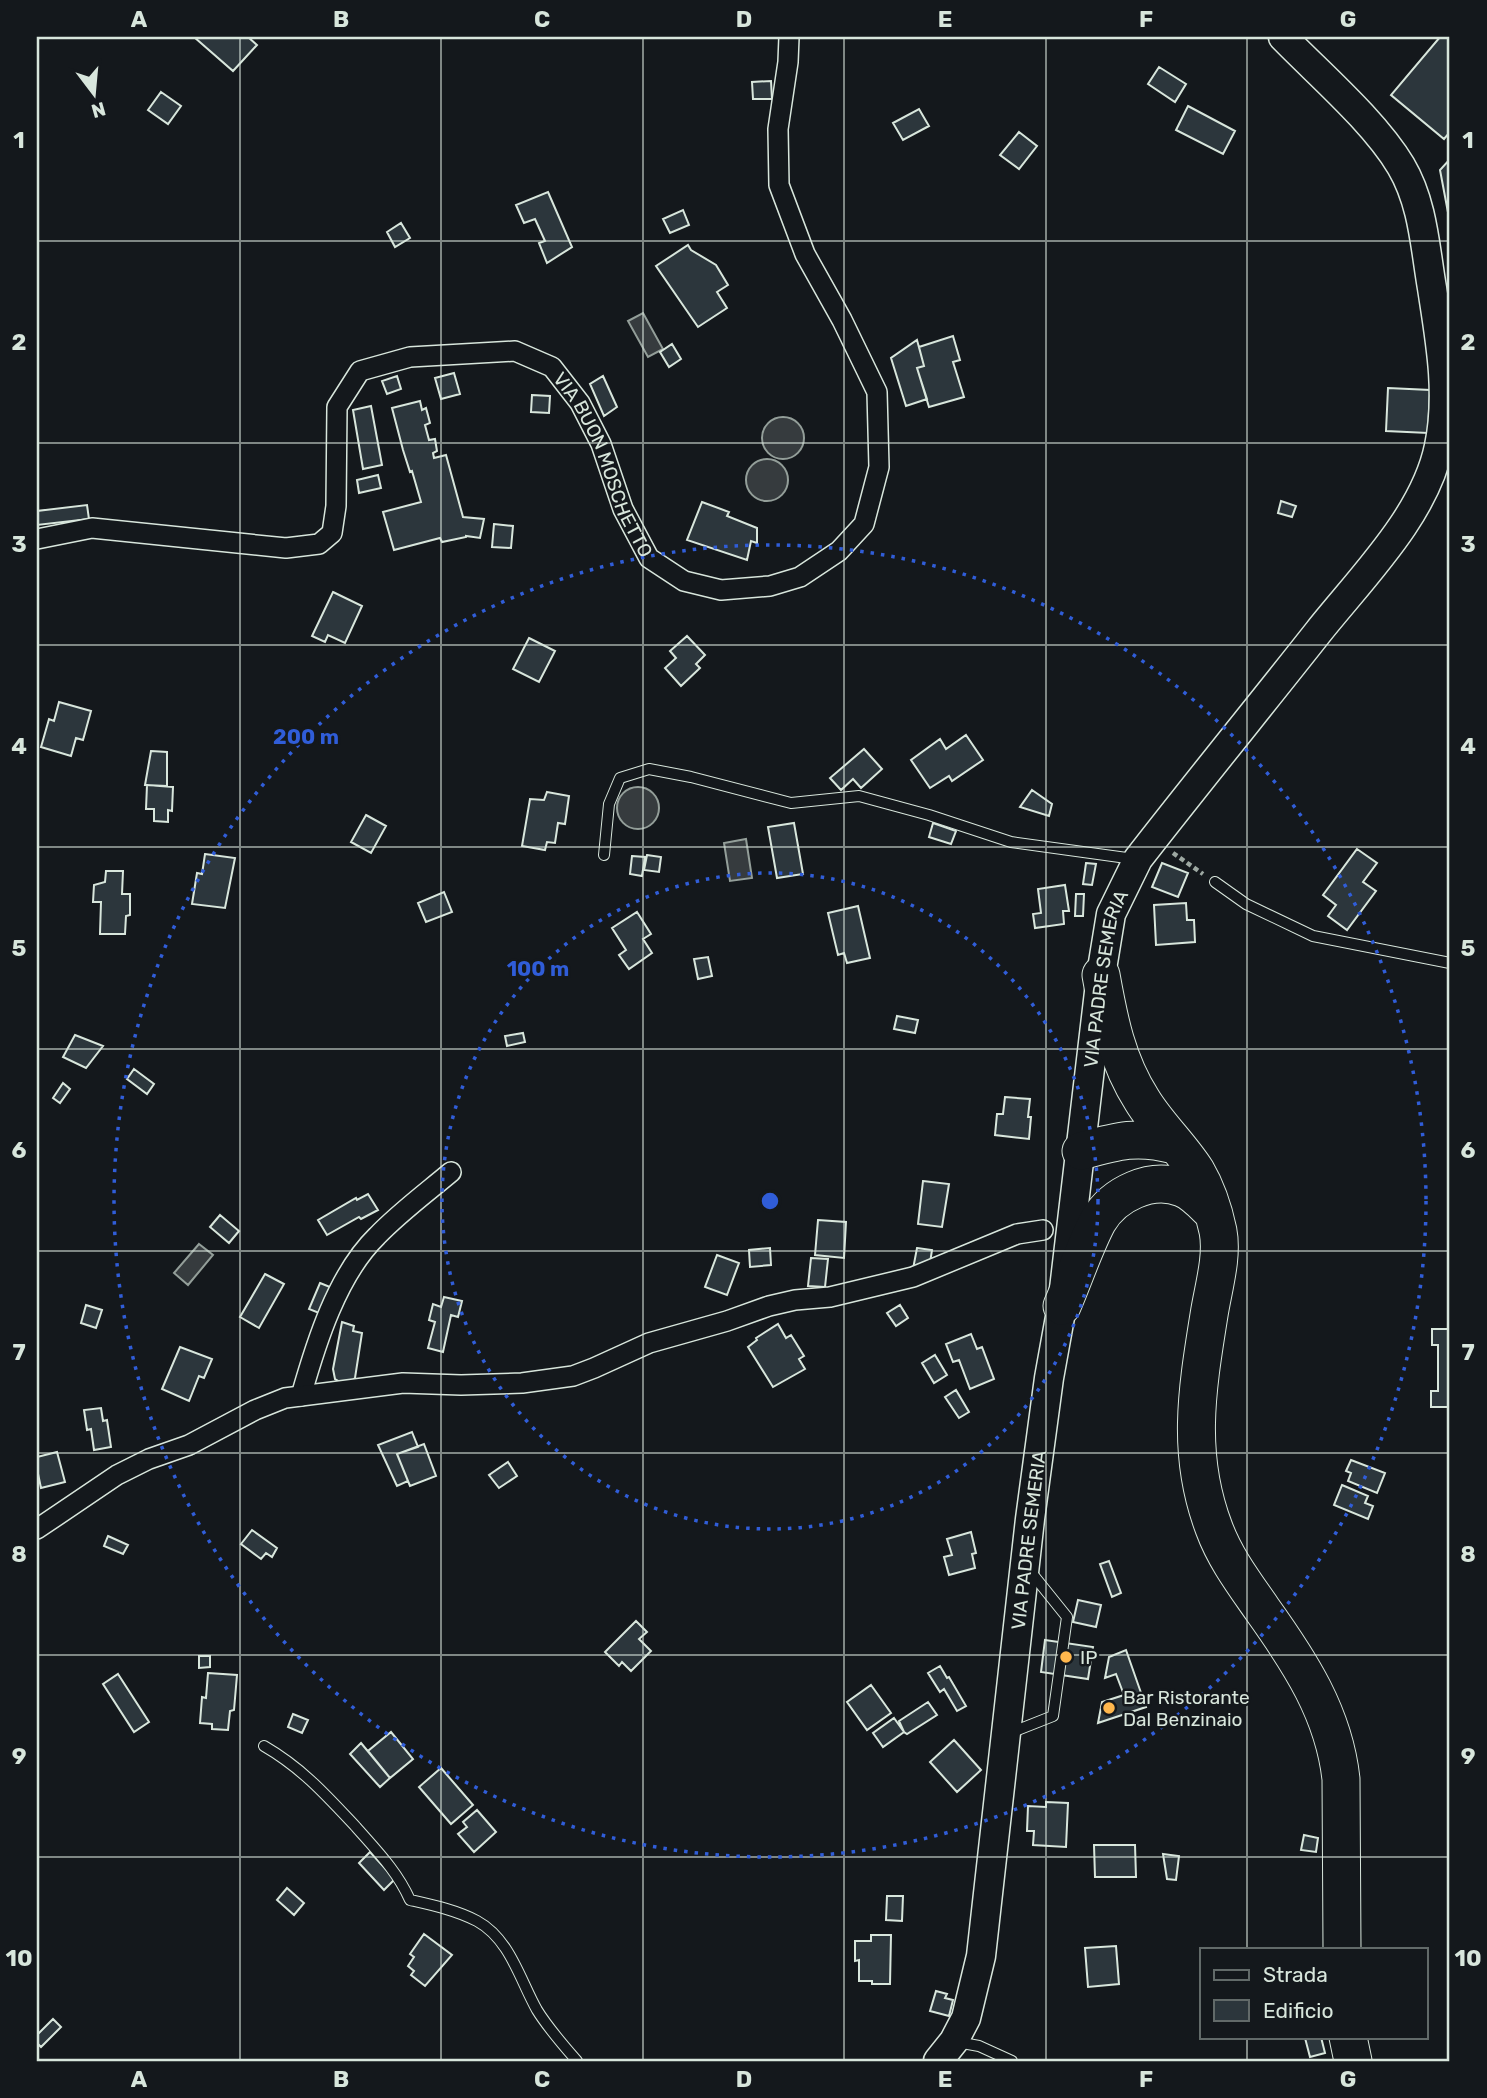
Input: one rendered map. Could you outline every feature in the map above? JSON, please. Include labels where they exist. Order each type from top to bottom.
[{"type":"highway","points":[[1101,975],[1112,1034],[1120,1058],[1141,1099],[1197,1173],[1219,1235],[1197,1390],[1195,1435],[1198,1466],[1204,1498],[1226,1556],[1303,1669],[1323,1709],[1335,1743],[1340,1768],[1343,1818],[1342,1948]]},
{"type":"highway","points":[[1081,1152],[1130,1138],[1174,1145]]},
{"type":"highway","points":[[1081,1152],[1121,1175],[1151,1184],[1168,1184],[1182,1188],[1211,1211]]},
{"type":"highway","points":[[1062,1306],[1098,1221],[1127,1194],[1151,1184]]},
{"type":"highway","points":[[1348,2038],[1353,2061]]},
{"type":"main road","name":"VIA PADRE SEMERIA","points":[[946,2051],[966,2018],[981,1956],[1025,1565],[1045,1410],[1062,1306],[1101,975],[1111,914],[1146,849],[1395,538],[1431,474],[1439,448],[1444,390],[1423,229],[1414,190],[1400,164],[1379,136],[1283,37]]},
{"type":"street","name":"VIA BUON MOSCHETTO","points":[[37,539],[92,528],[286,548],[319,544],[332,533],[336,506],[337,407],[360,371],[410,357],[515,351],[552,367],[580,403],[601,444],[623,509],[649,558],[684,582],[721,590],[770,586],[800,577],[839,551],[864,524],[879,467],[877,391],[805,254],[779,185],[778,129],[789,37]]},
{"type":"street","points":[[301,1396],[313,1357],[349,1271],[375,1237],[450,1172]]},
{"type":"street","points":[[37,1529],[117,1475],[149,1459],[188,1445],[255,1410],[285,1398],[403,1383],[522,1383],[573,1376],[649,1342],[727,1321],[769,1306],[795,1300],[830,1297],[913,1277],[1017,1234],[1043,1230]]},
{"type":"lane","points":[[604,855],[609,803],[620,778],[649,769],[691,776],[791,803],[859,796],[1011,842],[1146,849]]},
{"type":"lane","points":[[1215,882],[1246,904],[1313,936],[1450,963]]},
{"type":"lane","points":[[1006,1735],[1053,1716],[1067,1617],[1025,1565]]},
{"type":"lane","points":[[264,1746],[298,1767],[323,1791],[392,1867],[410,1900],[433,1905],[479,1922],[495,1936],[507,1950],[539,2012],[577,2061]]},
{"type":"lane","points":[[946,2051],[979,2046],[1012,2061]]},
{"type":"path","points":[[1146,849],[1215,882]]},
{"type":"shaded area","points":[[643,313],[663,349],[648,357],[628,321]]},
{"type":"shaded area","points":[[783,417],[798,423],[804,438],[798,453],[783,459],[768,453],[762,438],[768,423]]},
{"type":"shaded area","points":[[767,459],[782,465],[788,480],[782,495],[767,501],[752,495],[746,480],[752,465]]},
{"type":"shaded area","points":[[638,787],[653,793],[659,808],[653,823],[638,829],[623,823],[617,808],[623,793]]},
{"type":"shaded area","points":[[746,839],[752,878],[730,881],[724,843]]},
{"type":"shaded area","points":[[199,1244],[213,1255],[188,1285],[174,1273]]},
{"type":"building","points":[[194,37],[248,37],[257,45],[233,71]]},
{"type":"building","points":[[1440,37],[1450,37],[1450,132],[1444,139],[1391,95]]},
{"type":"building","points":[[1159,67],[1186,84],[1175,102],[1148,84]]},
{"type":"building","points":[[771,81],[772,99],[753,99],[752,82]]},
{"type":"building","points":[[161,92],[181,106],[168,124],[148,110]]},
{"type":"building","points":[[1188,106],[1235,131],[1223,154],[1176,130]]},
{"type":"building","points":[[919,109],[929,126],[903,140],[893,123]]},
{"type":"building","points":[[1019,132],[1037,146],[1019,169],[1000,155]]},
{"type":"building","points":[[1450,159],[1450,223],[1440,170]]},
{"type":"building","points":[[548,192],[572,247],[547,263],[539,243],[545,241],[535,219],[524,223],[516,205]]},
{"type":"building","points":[[683,210],[689,225],[670,233],[663,219]]},
{"type":"building","points":[[401,223],[410,238],[395,247],[387,232]]},
{"type":"building","points":[[688,245],[691,250],[716,265],[728,285],[717,292],[727,308],[698,327],[656,266]]},
{"type":"building","points":[[953,336],[960,360],[953,362],[964,397],[929,407],[917,368],[924,366],[919,347]]},
{"type":"building","points":[[917,340],[924,366],[917,368],[927,399],[906,406],[891,358]]},
{"type":"building","points":[[672,344],[681,359],[669,367],[660,352]]},
{"type":"building","points":[[454,373],[460,394],[441,399],[435,378]]},
{"type":"building","points":[[397,376],[401,389],[387,394],[382,381]]},
{"type":"building","points":[[603,376],[617,407],[604,416],[590,384]]},
{"type":"building","points":[[1388,388],[1430,390],[1428,433],[1386,431]]},
{"type":"building","points":[[532,395],[550,396],[549,413],[531,412]]},
{"type":"building","points":[[420,401],[422,410],[426,408],[430,423],[425,425],[429,440],[435,439],[437,451],[433,453],[434,458],[446,455],[463,517],[484,519],[480,538],[466,536],[442,542],[440,538],[394,550],[383,512],[421,502],[392,408]]},
{"type":"building","points":[[371,406],[382,465],[363,469],[353,410]]},
{"type":"building","points":[[378,475],[381,488],[359,493],[357,480]]},
{"type":"building","points":[[1281,501],[1296,506],[1292,517],[1278,513]]},
{"type":"building","points":[[702,502],[729,512],[727,516],[757,528],[757,543],[751,541],[747,560],[687,540]]},
{"type":"building","points":[[87,505],[89,519],[37,525],[37,511]]},
{"type":"building","points":[[494,524],[513,526],[511,548],[492,547]]},
{"type":"building","points":[[333,592],[362,606],[345,643],[328,635],[325,642],[312,636]]},
{"type":"building","points":[[687,636],[705,655],[696,664],[700,668],[681,686],[665,668],[676,658],[670,651]]},
{"type":"building","points":[[529,638],[555,651],[539,682],[513,669]]},
{"type":"building","points":[[59,702],[91,711],[83,740],[76,738],[71,756],[41,747],[49,719],[54,721]]},
{"type":"building","points":[[966,735],[983,760],[952,781],[949,776],[930,788],[911,760],[940,739],[946,749]]},
{"type":"building","points":[[864,749],[882,769],[861,788],[853,779],[841,790],[830,778]]},
{"type":"building","points":[[151,751],[167,752],[167,786],[145,785]]},
{"type":"building","points":[[147,785],[173,787],[172,811],[168,810],[168,822],[154,821],[154,809],[146,809]]},
{"type":"building","points":[[1032,790],[1052,804],[1049,816],[1020,807]]},
{"type":"building","points":[[547,792],[569,796],[565,824],[558,823],[555,843],[547,842],[545,850],[522,846],[530,799],[544,800]]},
{"type":"building","points":[[366,815],[386,826],[371,853],[351,842]]},
{"type":"building","points":[[794,823],[803,874],[777,878],[768,827]]},
{"type":"building","points":[[933,823],[956,831],[951,844],[929,837]]},
{"type":"building","points":[[1357,849],[1377,863],[1363,882],[1376,891],[1347,930],[1328,916],[1336,905],[1323,895]]},
{"type":"building","points":[[205,854],[235,858],[225,908],[192,904],[197,873],[202,874]]},
{"type":"building","points":[[647,855],[661,857],[659,872],[644,870]]},
{"type":"building","points":[[632,856],[645,857],[642,876],[630,874]]},
{"type":"building","points":[[1086,863],[1096,864],[1092,885],[1083,884]]},
{"type":"building","points":[[1162,863],[1188,873],[1178,897],[1152,887]]},
{"type":"building","points":[[106,871],[123,871],[122,894],[130,894],[130,915],[126,916],[125,934],[100,934],[101,902],[93,902],[94,885],[105,882]]},
{"type":"building","points":[[1065,885],[1069,911],[1063,911],[1064,924],[1035,928],[1033,914],[1041,913],[1038,889]]},
{"type":"building","points":[[444,892],[452,912],[426,922],[418,903]]},
{"type":"building","points":[[1076,894],[1084,894],[1083,916],[1075,916]]},
{"type":"building","points":[[1186,903],[1187,920],[1194,920],[1195,942],[1156,945],[1154,905]]},
{"type":"building","points":[[858,906],[870,958],[847,963],[844,953],[838,955],[828,913]]},
{"type":"building","points":[[637,912],[651,934],[643,939],[652,953],[629,969],[619,955],[626,950],[612,928]]},
{"type":"building","points":[[708,957],[712,976],[698,979],[694,959]]},
{"type":"building","points":[[897,1016],[918,1020],[915,1033],[894,1029]]},
{"type":"building","points":[[523,1033],[525,1042],[507,1046],[505,1036]]},
{"type":"building","points":[[75,1035],[103,1046],[86,1068],[63,1057]]},
{"type":"building","points":[[134,1069],[154,1084],[147,1094],[127,1079]]},
{"type":"building","points":[[63,1083],[70,1089],[60,1103],[53,1098]]},
{"type":"building","points":[[1005,1097],[1030,1099],[1029,1139],[995,1135],[997,1114],[1003,1114]]},
{"type":"building","points":[[923,1181],[949,1184],[942,1227],[918,1224]]},
{"type":"building","points":[[368,1194],[378,1210],[327,1235],[318,1220]]},
{"type":"building","points":[[220,1215],[239,1231],[229,1243],[210,1227]]},
{"type":"building","points":[[818,1220],[846,1222],[844,1258],[815,1255]]},
{"type":"building","points":[[770,1248],[771,1265],[750,1267],[749,1250]]},
{"type":"building","points":[[917,1248],[932,1250],[930,1263],[913,1269]]},
{"type":"building","points":[[717,1255],[739,1263],[727,1295],[705,1287]]},
{"type":"building","points":[[811,1258],[828,1259],[825,1287],[808,1286]]},
{"type":"building","points":[[265,1274],[284,1284],[259,1328],[240,1317]]},
{"type":"building","points":[[320,1283],[335,1289],[324,1315],[309,1309]]},
{"type":"building","points":[[444,1297],[462,1301],[458,1317],[451,1315],[443,1352],[428,1348],[435,1322],[429,1320],[433,1304],[441,1307]]},
{"type":"building","points":[[86,1305],[102,1310],[96,1328],[81,1323]]},
{"type":"building","points":[[900,1305],[908,1318],[896,1326],[887,1313]]},
{"type":"building","points":[[342,1322],[354,1326],[353,1331],[362,1333],[355,1378],[351,1382],[342,1383],[335,1379],[333,1369]]},
{"type":"building","points":[[778,1324],[786,1338],[791,1335],[804,1356],[799,1359],[805,1369],[773,1387],[748,1347],[756,1338]]},
{"type":"building","points":[[1432,1329],[1450,1329],[1450,1407],[1431,1407],[1431,1391],[1438,1391],[1438,1345],[1432,1345]]},
{"type":"building","points":[[971,1334],[977,1349],[982,1347],[994,1379],[970,1389],[959,1360],[953,1362],[946,1344]]},
{"type":"building","points":[[180,1347],[212,1359],[204,1378],[199,1376],[189,1401],[162,1389]]},
{"type":"building","points":[[935,1355],[947,1375],[934,1383],[922,1363]]},
{"type":"building","points":[[956,1390],[969,1412],[959,1418],[945,1397]]},
{"type":"building","points":[[101,1408],[103,1421],[107,1420],[111,1447],[94,1450],[91,1429],[87,1430],[84,1410]]},
{"type":"building","points":[[412,1432],[418,1447],[397,1454],[408,1481],[397,1486],[378,1445]]},
{"type":"building","points":[[424,1444],[436,1476],[410,1486],[397,1454]]},
{"type":"building","points":[[57,1452],[65,1482],[41,1488],[37,1457]]},
{"type":"building","points":[[1351,1460],[1385,1473],[1377,1493],[1348,1481],[1351,1473],[1346,1471]]},
{"type":"building","points":[[508,1462],[517,1476],[499,1488],[489,1475]]},
{"type":"building","points":[[1342,1485],[1368,1496],[1365,1503],[1373,1506],[1368,1519],[1334,1505]]},
{"type":"building","points":[[252,1530],[277,1548],[272,1557],[266,1553],[261,1559],[241,1544]]},
{"type":"building","points":[[971,1532],[976,1553],[972,1554],[975,1568],[949,1575],[944,1557],[952,1555],[947,1539]]},
{"type":"building","points":[[108,1536],[128,1545],[123,1554],[104,1546]]},
{"type":"building","points":[[1109,1561],[1121,1593],[1112,1597],[1100,1564]]},
{"type":"building","points":[[1078,1600],[1101,1605],[1096,1627],[1073,1622]]},
{"type":"building","points":[[636,1621],[647,1632],[639,1639],[651,1651],[631,1671],[622,1662],[619,1666],[605,1652]]},
{"type":"building","points":[[1045,1640],[1093,1647],[1088,1679],[1041,1672]]},
{"type":"building","points":[[1126,1650],[1146,1707],[1098,1723],[1102,1702],[1124,1695],[1116,1674],[1105,1678],[1109,1657]]},
{"type":"building","points":[[199,1656],[210,1656],[210,1667],[199,1668]]},
{"type":"building","points":[[940,1666],[966,1706],[957,1711],[944,1689],[940,1692],[928,1673]]},
{"type":"building","points":[[208,1673],[237,1675],[234,1710],[230,1711],[228,1730],[212,1729],[212,1724],[200,1723],[202,1697],[206,1698]]},
{"type":"building","points":[[118,1674],[149,1722],[134,1732],[103,1684]]},
{"type":"building","points":[[871,1685],[891,1713],[867,1730],[847,1702]]},
{"type":"building","points":[[928,1702],[937,1715],[907,1734],[904,1732],[899,1721]]},
{"type":"building","points":[[293,1714],[308,1720],[302,1733],[288,1727]]},
{"type":"building","points":[[894,1718],[904,1732],[883,1747],[873,1733]]},
{"type":"building","points":[[391,1732],[413,1759],[390,1778],[368,1751]]},
{"type":"building","points":[[954,1740],[981,1770],[957,1792],[930,1762]]},
{"type":"building","points":[[361,1743],[390,1778],[380,1787],[350,1754]]},
{"type":"building","points":[[441,1768],[473,1805],[451,1824],[419,1787]]},
{"type":"building","points":[[1046,1802],[1068,1803],[1066,1847],[1033,1845],[1034,1831],[1027,1831],[1028,1806],[1046,1807]]},
{"type":"building","points":[[477,1810],[496,1832],[474,1852],[458,1834],[467,1827],[463,1822]]},
{"type":"building","points":[[1304,1835],[1318,1838],[1316,1852],[1301,1850]]},
{"type":"building","points":[[1094,1845],[1135,1845],[1136,1877],[1095,1877]]},
{"type":"building","points":[[370,1852],[395,1879],[384,1890],[359,1863]]},
{"type":"building","points":[[1163,1854],[1179,1856],[1176,1880],[1167,1879]]},
{"type":"building","points":[[287,1888],[304,1903],[294,1915],[277,1900]]},
{"type":"building","points":[[887,1896],[903,1896],[902,1921],[886,1920]]},
{"type":"building","points":[[424,1934],[452,1955],[425,1986],[411,1975],[414,1971],[408,1966],[414,1957],[410,1954]]},
{"type":"building","points":[[871,1935],[891,1935],[890,1984],[859,1981],[855,1941],[871,1941]]},
{"type":"building","points":[[1116,1946],[1119,1984],[1088,1987],[1085,1948]]},
{"type":"building","points":[[936,1991],[947,1994],[945,1998],[953,2000],[949,2016],[930,2011]]},
{"type":"building","points":[[53,2019],[61,2027],[41,2047],[37,2043],[37,2035]]},
{"type":"building","points":[[1305,2038],[1321,2038],[1325,2053],[1310,2057]]},
{"type":"place","name":"IP","points":[[1066,1657]]},
{"type":"place","name":"Bar Ristorante Dal Benzinaio","points":[[1109,1708]]}]
